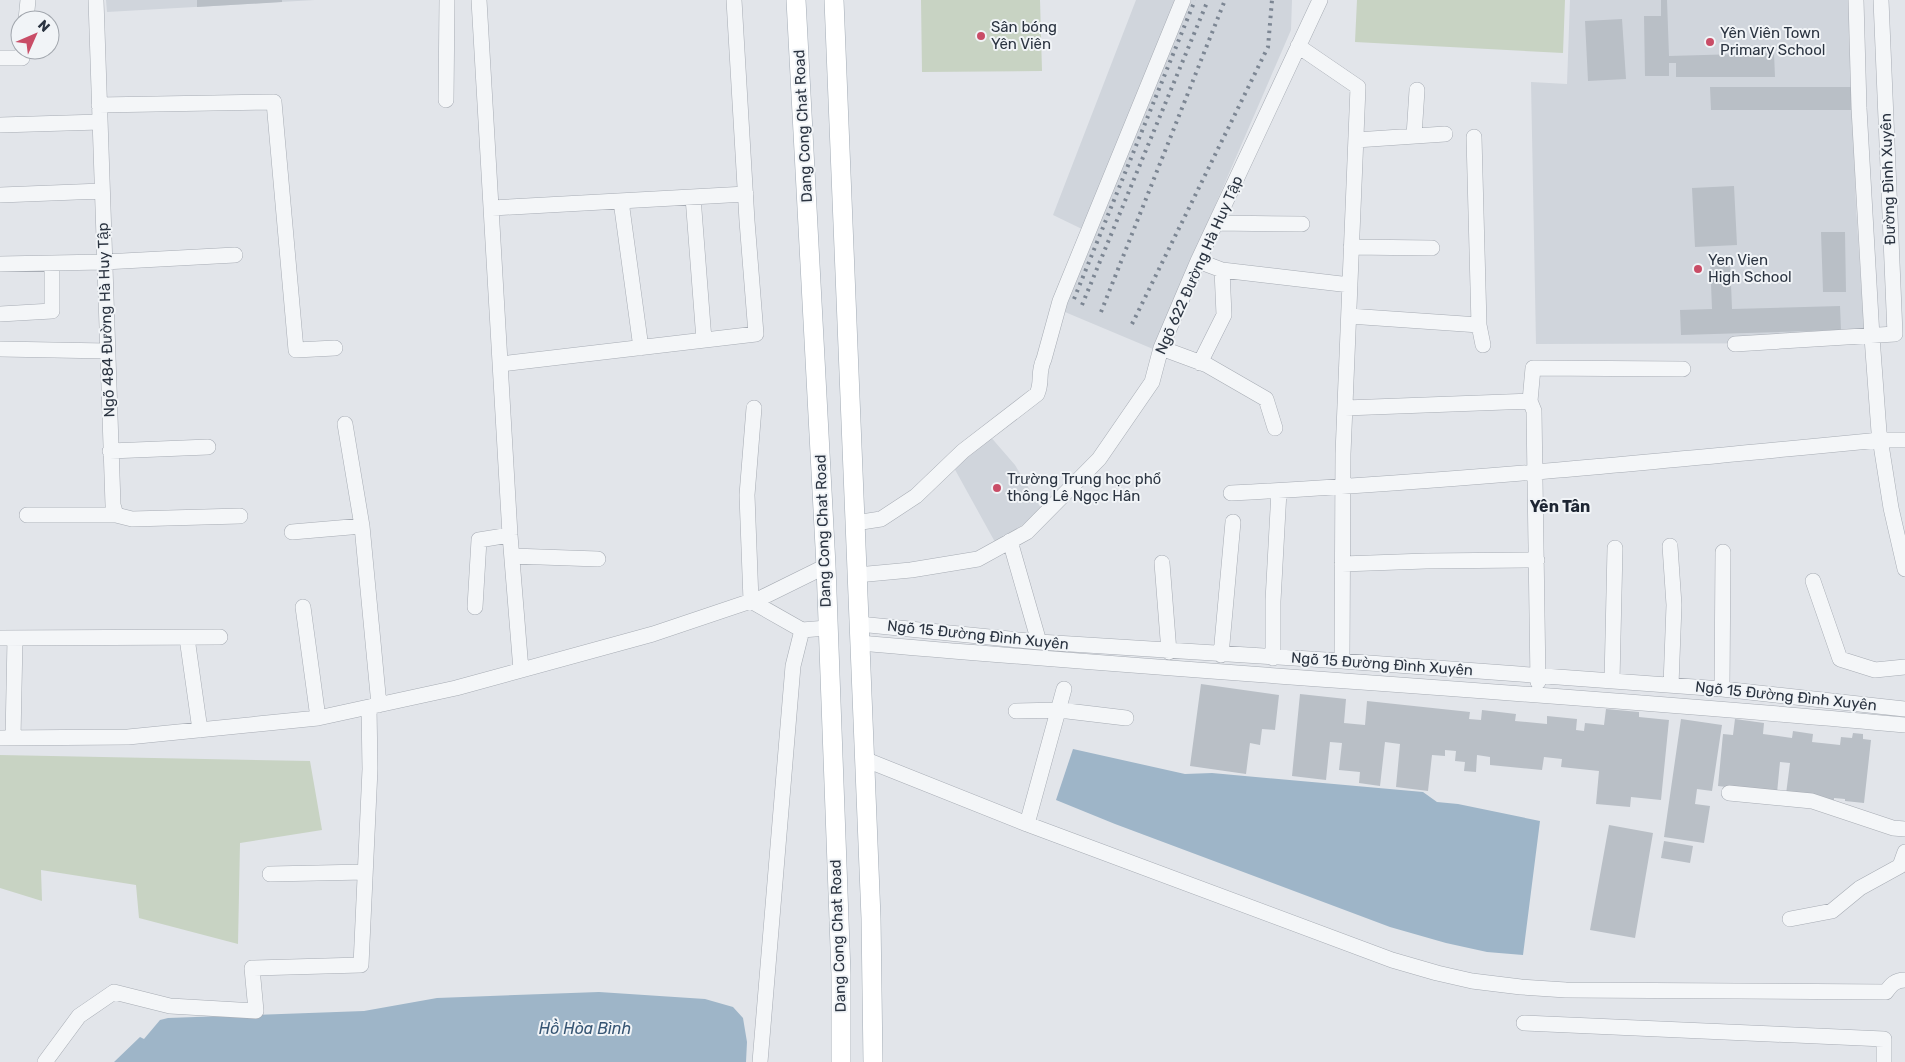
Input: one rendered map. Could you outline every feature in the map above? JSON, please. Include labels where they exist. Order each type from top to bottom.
[{"type":"main road","name":"Dang Cong Chat Road","points":[[796,0],[826,566],[841,974],[841,1062]]},
{"type":"main road","points":[[834,0],[871,918],[873,1062]]},
{"type":"main road","points":[[822,507],[854,503]]},
{"type":"main road","points":[[832,758],[864,759]]},
{"type":"street","name":"Ngõ 484 Đường Hà Huy Tập","points":[[96,0],[110,451],[113,505],[116,515]]},
{"type":"street","points":[[446,0],[446,100]]},
{"type":"street","points":[[479,0],[510,535],[521,670]]},
{"type":"street","points":[[501,364],[756,334],[734,0]]},
{"type":"street","points":[[855,522],[881,519],[916,496],[963,451],[1037,394],[1040,385],[1040,368],[1060,301],[1183,0]]},
{"type":"street","name":"Ngõ 622 Đường Hà Huy Tập","points":[[857,575],[912,570],[978,560],[1026,532],[1100,459],[1152,382],[1161,348],[1198,261],[1320,0]]},
{"type":"street","name":"Đường Đình Xuyên","points":[[1856,0],[1859,108],[1880,440],[1890,508],[1905,570]]},
{"type":"street","name":"Đường Đình Xuyên","points":[[1872,336],[1895,334],[1881,0]]},
{"type":"street","points":[[1298,46],[1358,86],[1345,408],[1342,661]]},
{"type":"street","points":[[1414,136],[1417,90]]},
{"type":"street","points":[[99,105],[274,102],[296,350],[335,348]]},
{"type":"street","points":[[0,125],[100,122]]},
{"type":"street","points":[[1356,140],[1445,134]]},
{"type":"street","points":[[1474,137],[1479,324],[1483,345]]},
{"type":"street","points":[[0,195],[102,190]]},
{"type":"street","points":[[492,208],[746,194]]},
{"type":"street","points":[[693,197],[704,340]]},
{"type":"street","points":[[621,201],[640,348]]},
{"type":"street","points":[[1216,223],[1302,224]]},
{"type":"street","points":[[1351,247],[1432,248]]},
{"type":"street","points":[[0,264],[104,262],[235,254]]},
{"type":"street","points":[[1198,261],[1222,270],[1350,285]]},
{"type":"street","points":[[0,314],[52,311],[52,263]]},
{"type":"street","points":[[1200,363],[1224,316],[1222,270]]},
{"type":"street","points":[[1348,316],[1479,324]]},
{"type":"street","points":[[1735,344],[1872,336]]},
{"type":"street","points":[[1161,348],[1200,363],[1266,400],[1275,428]]},
{"type":"street","points":[[0,349],[107,351]]},
{"type":"street","points":[[1538,696],[1536,472],[1534,411],[1530,401],[1532,368],[1683,369]]},
{"type":"street","points":[[1345,408],[1530,401]]},
{"type":"street","points":[[751,601],[747,495],[754,408]]},
{"type":"street","points":[[45,1062],[79,1016],[114,992],[170,1006],[256,1011],[252,968],[361,965],[374,706],[362,526],[345,424]]},
{"type":"street","points":[[1231,493],[1343,487],[1536,472],[1880,440],[1905,440]]},
{"type":"street","points":[[110,451],[208,447]]},
{"type":"street","points":[[1273,658],[1279,490]]},
{"type":"street","points":[[27,515],[116,515],[132,519],[240,516]]},
{"type":"street","points":[[1221,655],[1233,522]]},
{"type":"street","points":[[292,532],[362,526]]},
{"type":"street","points":[[475,607],[479,540],[510,535]]},
{"type":"street","points":[[1010,541],[1040,642]]},
{"type":"street","points":[[1670,546],[1674,605],[1671,685]]},
{"type":"street","points":[[1612,681],[1615,548]]},
{"type":"street","points":[[1722,689],[1723,552]]},
{"type":"street","points":[[512,556],[598,559]]},
{"type":"street","points":[[1342,564],[1537,560]]},
{"type":"street","points":[[1162,563],[1169,652]]},
{"type":"street","points":[[220,637],[8,638],[6,738],[128,737],[318,718],[456,688],[653,634],[764,597],[826,566]]},
{"type":"street","points":[[1813,581],[1840,659],[1875,670],[1905,667]]},
{"type":"street","points":[[751,601],[802,630],[827,628]]},
{"type":"street","points":[[303,607],[318,718]]},
{"type":"street","name":"Ngõ 15 Đường Đình Xuyên","points":[[859,624],[1040,642],[1169,652],[1538,674],[1722,689],[1905,709]]},
{"type":"street","points":[[760,1062],[793,666],[802,630]]},
{"type":"street","points":[[187,638],[200,730]]},
{"type":"street","name":"Ngõ 15 Đường Đình Xuyên","points":[[860,643],[1905,725]]},
{"type":"street","points":[[1200,671],[1201,654]]},
{"type":"street","points":[[1027,824],[1064,689]]},
{"type":"street","points":[[1016,711],[1058,710],[1126,718]]},
{"type":"street","points":[[864,759],[1027,824],[1392,960],[1472,981],[1566,990],[1886,992],[1893,983],[1905,980]]},
{"type":"street","points":[[1730,793],[1812,801],[1894,828],[1905,829]]},
{"type":"street","points":[[1790,919],[1832,911],[1860,888],[1900,866],[1905,852]]},
{"type":"street","points":[[270,874],[365,872]]},
{"type":"street","points":[[1524,1023],[1884,1039],[1884,1062]]},
{"type":"shaded area","points":[[106,0],[315,0],[107,12]]},
{"type":"shaded area","points":[[1136,0],[1292,0],[1291,30],[1153,349],[1053,307],[1084,230],[1053,215]]},
{"type":"shaded area","name":"Yen Vien High School","points":[[1570,0],[1849,0],[1856,206],[1865,343],[1536,344],[1531,82],[1567,84]]},
{"type":"shaded area","name":"Trường Trung học phổ thông Lê Ngọc Hân","points":[[989,435],[1015,465],[1042,510],[1009,535],[995,542],[953,466]]},
{"type":"green space","name":"Sân bóng Yên Viên","points":[[921,0],[1040,0],[1042,71],[922,72]]},
{"type":"green space","points":[[1357,0],[1565,0],[1563,53],[1355,42]]},
{"type":"green space","points":[[0,755],[310,761],[322,830],[240,843],[238,944],[139,918],[136,885],[41,870],[42,901],[0,888]]},
{"type":"water","points":[[1073,749],[1185,774],[1212,773],[1423,792],[1437,802],[1458,804],[1540,821],[1523,955],[1487,952],[1446,943],[1390,927],[1056,800]]},
{"type":"water","name":"Hồ Hòa Bình","points":[[599,992],[705,999],[733,1007],[743,1018],[747,1042],[746,1062],[114,1062],[140,1037],[144,1039],[160,1020],[168,1018],[364,1011],[437,998]]},
{"type":"building","points":[[197,0],[282,0],[282,2],[197,7]]},
{"type":"building","points":[[1661,0],[1667,0],[1669,56],[1774,53],[1775,77],[1676,77],[1676,63],[1669,63],[1669,76],[1645,76],[1644,16],[1661,16]]},
{"type":"building","points":[[1622,19],[1626,79],[1588,81],[1585,21]]},
{"type":"building","points":[[1710,87],[1851,87],[1852,110],[1711,110]]},
{"type":"building","points":[[1734,186],[1737,245],[1695,247],[1692,188]]},
{"type":"building","points":[[1821,232],[1845,232],[1846,292],[1823,292]]},
{"type":"building","points":[[1730,258],[1732,309],[1840,306],[1841,330],[1681,335],[1680,310],[1712,309],[1710,259]]},
{"type":"building","points":[[1201,684],[1279,695],[1275,730],[1262,729],[1260,745],[1250,743],[1246,774],[1190,766]]},
{"type":"building","points":[[1300,694],[1346,699],[1344,723],[1365,725],[1367,701],[1470,712],[1469,719],[1481,720],[1482,710],[1516,714],[1515,721],[1547,724],[1547,716],[1577,719],[1576,730],[1584,731],[1585,723],[1604,725],[1606,709],[1639,712],[1639,717],[1669,720],[1661,800],[1631,797],[1630,807],[1596,804],[1599,771],[1561,767],[1562,759],[1544,757],[1542,770],[1490,765],[1490,757],[1477,755],[1476,772],[1464,771],[1465,762],[1455,761],[1456,751],[1445,750],[1445,756],[1432,755],[1428,791],[1396,787],[1400,744],[1385,742],[1380,786],[1359,783],[1360,772],[1339,770],[1342,743],[1330,742],[1326,780],[1292,776]]},
{"type":"building","points":[[1681,719],[1722,725],[1712,791],[1697,789],[1695,804],[1710,806],[1704,843],[1664,837]]},
{"type":"building","points":[[1735,719],[1764,723],[1763,734],[1792,738],[1793,731],[1813,734],[1812,742],[1840,745],[1841,737],[1852,738],[1853,733],[1863,734],[1863,739],[1871,740],[1864,803],[1845,801],[1845,799],[1834,798],[1834,800],[1786,794],[1790,763],[1780,762],[1777,793],[1718,786],[1723,734],[1733,735]]},
{"type":"building","points":[[1609,825],[1653,833],[1635,938],[1590,930]]},
{"type":"building","points":[[1664,841],[1693,846],[1690,863],[1661,858]]},
{"type":"railway","points":[[1074,299],[1195,0]]},
{"type":"railway","points":[[1082,305],[1208,0]]},
{"type":"railway","points":[[1101,312],[1225,0]]},
{"type":"railway","points":[[1132,324],[1268,47],[1272,0]]},
{"type":"place","name":"Sân bóng Yên Viên","points":[[981,36]]},
{"type":"place","name":"Yên Viên Town Primary School","points":[[1710,42]]},
{"type":"place","name":"Yen Vien High School","points":[[1698,269]]},
{"type":"place","name":"Trường Trung học phổ thông Lê Ngọc Hân","points":[[997,488]]},
{"type":"district","name":"Yên Tân","points":[[1560,506]]}]
